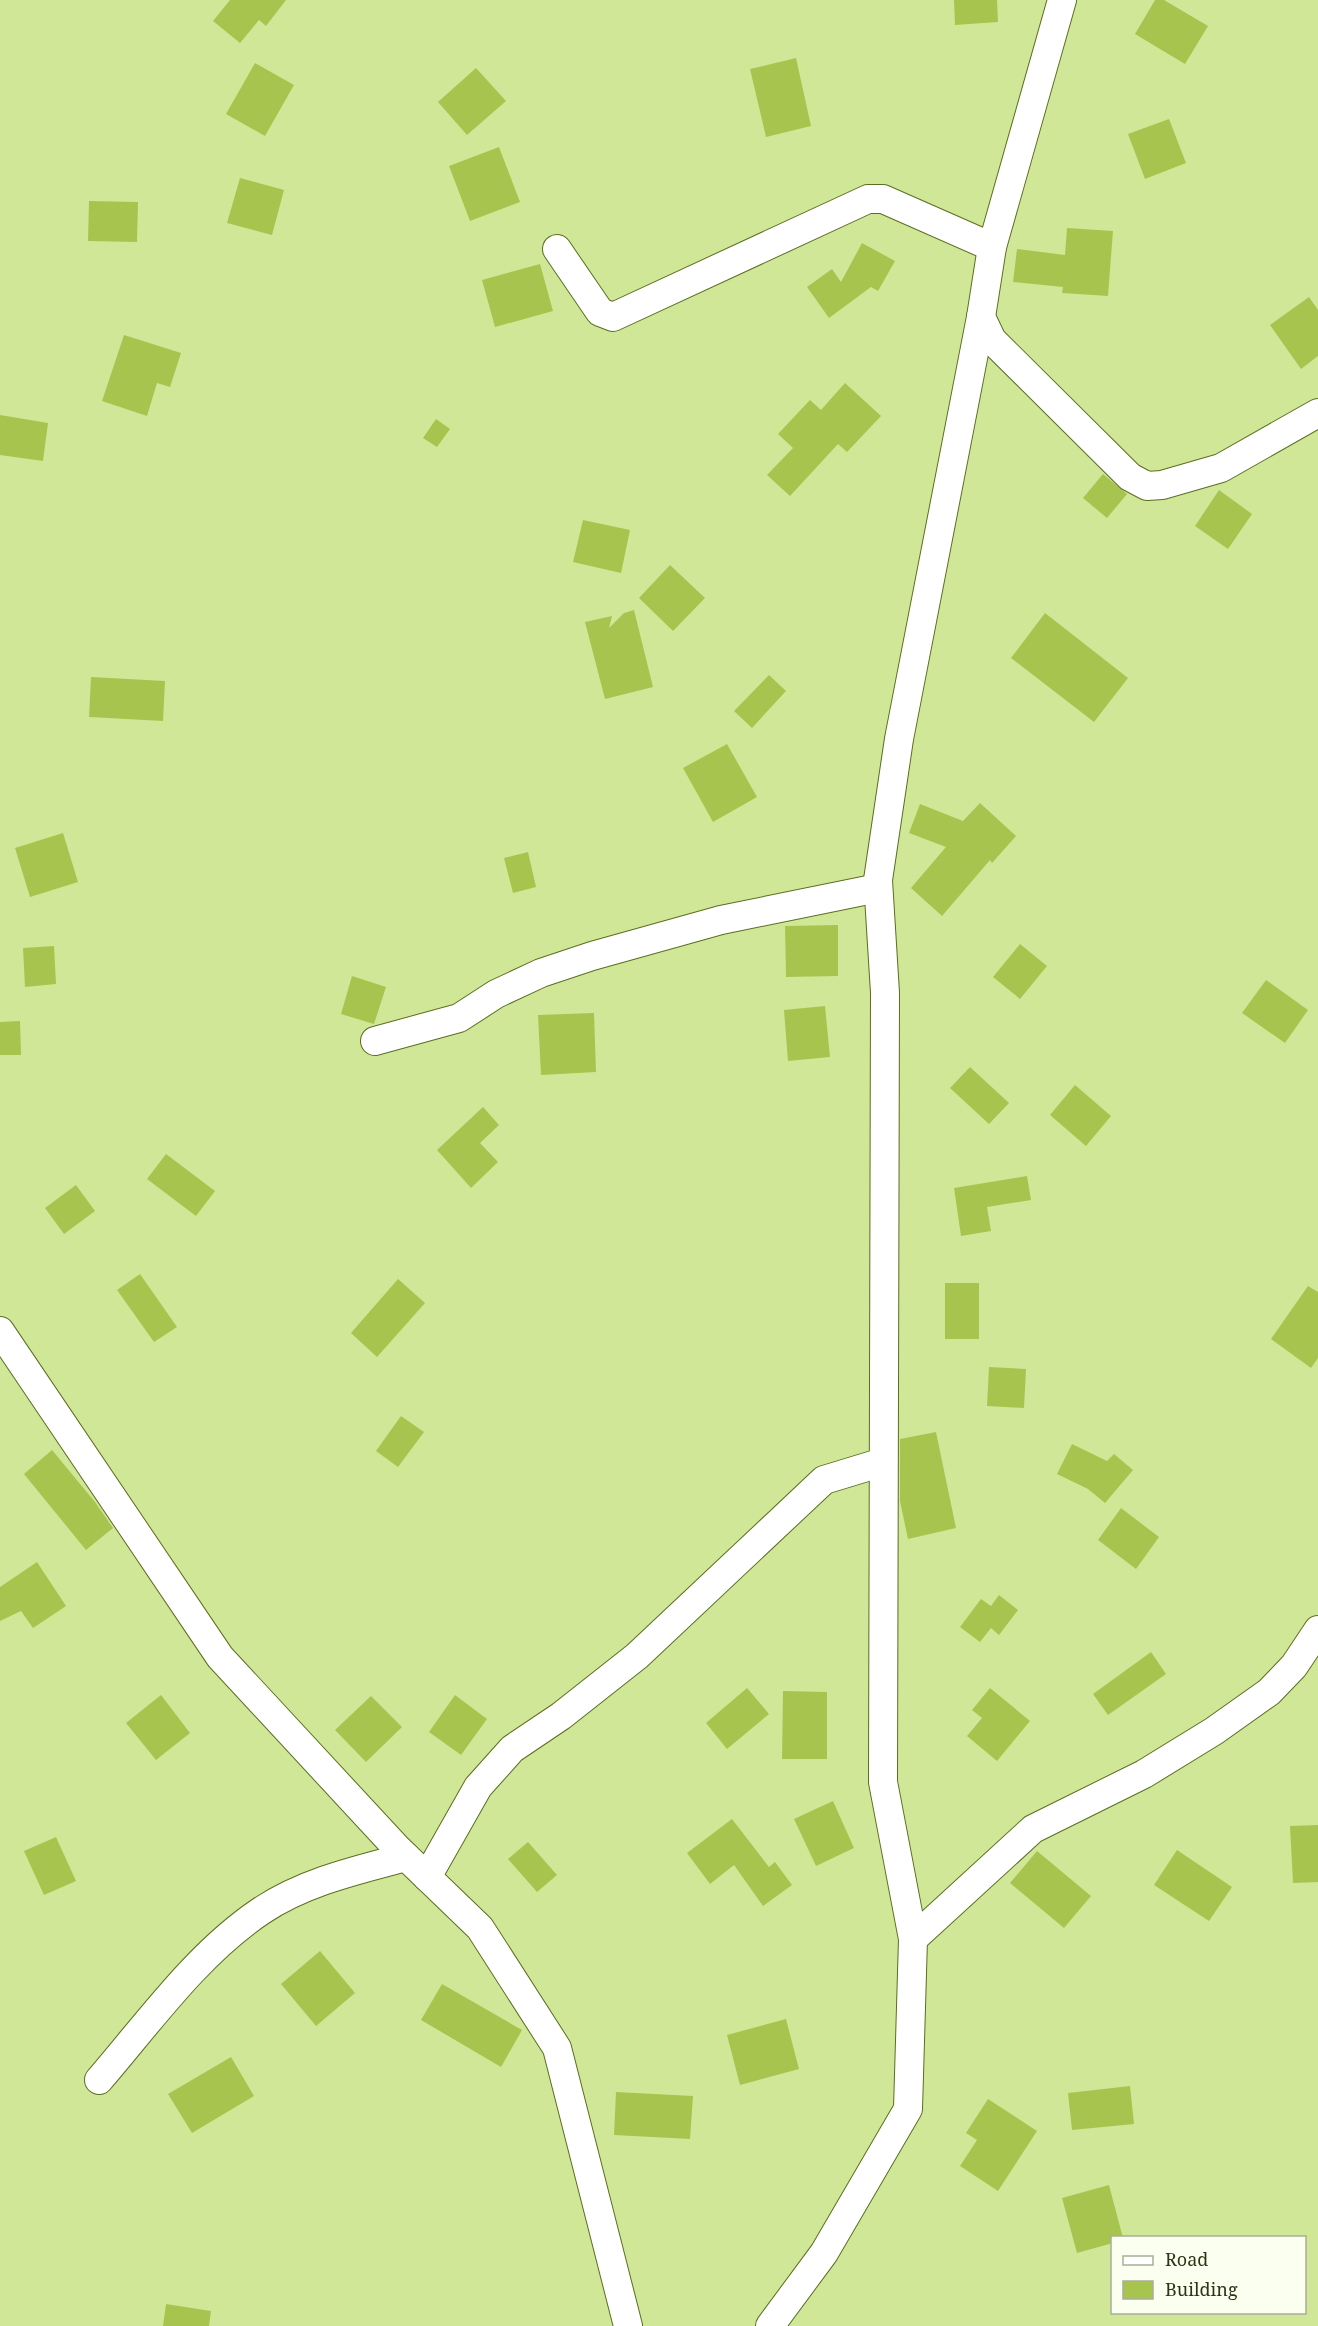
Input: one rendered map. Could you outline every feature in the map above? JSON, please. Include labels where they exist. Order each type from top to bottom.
[{"type":"street","points":[[770,2326],[824,2253],[908,2109],[913,1939],[883,1782],[885,993],[878,888],[899,739],[981,317],[992,247],[1062,0]]},
{"type":"street","points":[[557,249],[600,312],[612,317],[868,199],[883,200],[992,247]]},
{"type":"street","points":[[981,317],[992,340],[1130,477],[1147,486],[1183,480],[1221,468],[1318,413]]},
{"type":"street","points":[[375,1041],[459,1018],[496,994],[541,973],[592,956],[721,920],[878,888]]},
{"type":"street","points":[[0,1331],[220,1657],[406,1857],[480,1928],[557,2048],[628,2326]]},
{"type":"street","points":[[428,1877],[478,1787],[512,1749],[561,1716],[637,1656],[824,1480],[883,1462]]},
{"type":"street","points":[[913,1939],[1033,1829],[1144,1774],[1215,1731],[1269,1692],[1294,1666],[1318,1630]]},
{"type":"street","points":[[99,2080],[215,1950],[261,1911],[338,1874],[406,1857]]},
{"type":"building","points":[[230,0],[286,0],[266,26],[259,20],[240,43],[213,21]]},
{"type":"building","points":[[954,0],[997,0],[998,22],[955,25]]},
{"type":"building","points":[[1155,0],[1164,0],[1208,26],[1185,64],[1135,34]]},
{"type":"building","points":[[796,58],[811,126],[766,137],[750,69]]},
{"type":"building","points":[[255,63],[294,85],[265,136],[226,114]]},
{"type":"building","points":[[476,68],[506,101],[467,135],[438,102]]},
{"type":"building","points":[[1169,119],[1186,163],[1145,179],[1128,134]]},
{"type":"building","points":[[499,147],[520,202],[470,221],[449,166]]},
{"type":"building","points":[[240,178],[284,190],[272,235],[227,223]]},
{"type":"building","points":[[89,201],[138,202],[137,242],[88,241]]},
{"type":"building","points":[[1067,228],[1113,231],[1108,296],[1062,293],[1063,287],[1013,282],[1017,249],[1065,255]]},
{"type":"building","points":[[862,243],[895,261],[878,291],[871,287],[829,318],[807,287],[832,269],[841,282]]},
{"type":"building","points":[[540,264],[553,311],[495,327],[482,280]]},
{"type":"building","points":[[1309,297],[1318,310],[1318,356],[1301,369],[1270,325]]},
{"type":"building","points":[[124,335],[181,353],[170,387],[157,383],[147,416],[102,401]]},
{"type":"building","points":[[845,383],[881,416],[847,452],[838,444],[790,496],[767,475],[793,448],[778,434],[810,400],[821,410]]},
{"type":"building","points":[[0,415],[48,423],[43,461],[0,455]]},
{"type":"building","points":[[436,419],[450,429],[437,447],[423,438]]},
{"type":"building","points":[[1103,474],[1127,494],[1107,518],[1083,498]]},
{"type":"building","points":[[1219,490],[1252,514],[1228,549],[1195,526]]},
{"type":"building","points":[[583,520],[630,530],[621,573],[573,562]]},
{"type":"building","points":[[670,565],[705,598],[673,631],[639,598]]},
{"type":"building","points":[[634,610],[653,687],[605,699],[585,622],[612,616],[609,628],[624,613]]},
{"type":"building","points":[[1045,613],[1128,678],[1094,722],[1011,658]]},
{"type":"building","points":[[769,675],[786,691],[752,728],[734,711]]},
{"type":"building","points":[[91,677],[165,681],[163,721],[89,717]]},
{"type":"building","points":[[727,744],[757,797],[713,822],[683,768]]},
{"type":"building","points":[[980,803],[1016,836],[992,863],[990,860],[942,916],[911,888],[946,847],[909,833],[920,804],[963,821]]},
{"type":"building","points":[[63,833],[78,882],[30,897],[15,848]]},
{"type":"building","points":[[528,852],[536,887],[513,893],[504,858]]},
{"type":"building","points":[[838,925],[838,976],[786,977],[785,926]]},
{"type":"building","points":[[1020,944],[1047,966],[1020,999],[993,977]]},
{"type":"building","points":[[54,946],[56,984],[25,987],[23,948]]},
{"type":"building","points":[[352,976],[386,987],[374,1024],[341,1014]]},
{"type":"building","points":[[1266,980],[1308,1010],[1285,1043],[1242,1013]]},
{"type":"building","points":[[825,1006],[830,1057],[788,1061],[784,1010]]},
{"type":"building","points":[[594,1013],[596,1072],[541,1075],[538,1015]]},
{"type":"building","points":[[20,1021],[21,1055],[0,1055],[0,1022]]},
{"type":"building","points":[[970,1067],[1009,1103],[989,1124],[950,1088]]},
{"type":"building","points":[[1075,1085],[1111,1116],[1086,1146],[1050,1115]]},
{"type":"building","points":[[483,1107],[499,1125],[480,1143],[498,1162],[471,1188],[437,1150]]},
{"type":"building","points":[[166,1154],[215,1191],[196,1216],[147,1179]]},
{"type":"building","points":[[1027,1176],[1031,1200],[987,1207],[991,1231],[961,1236],[954,1188]]},
{"type":"building","points":[[76,1185],[95,1211],[64,1234],[45,1208]]},
{"type":"building","points":[[140,1274],[177,1327],[154,1342],[117,1290]]},
{"type":"building","points":[[398,1279],[425,1303],[377,1357],[351,1333]]},
{"type":"building","points":[[945,1283],[979,1283],[979,1339],[945,1339]]},
{"type":"building","points":[[1308,1286],[1318,1292],[1318,1358],[1311,1368],[1271,1339]]},
{"type":"building","points":[[989,1367],[1026,1369],[1024,1408],[987,1406]]},
{"type":"building","points":[[401,1416],[424,1432],[398,1467],[376,1451]]},
{"type":"building","points":[[936,1432],[956,1528],[908,1539],[900,1501],[900,1439]]},
{"type":"building","points":[[1072,1444],[1107,1461],[1114,1454],[1133,1470],[1105,1503],[1088,1489],[1057,1474]]},
{"type":"building","points":[[52,1450],[95,1502],[113,1528],[86,1550],[24,1474]]},
{"type":"building","points":[[1121,1508],[1159,1537],[1136,1569],[1098,1540]]},
{"type":"building","points":[[37,1562],[66,1606],[33,1628],[21,1611],[0,1621],[0,1587]]},
{"type":"building","points":[[999,1595],[1018,1610],[999,1635],[991,1628],[980,1642],[960,1627],[981,1599],[991,1606]]},
{"type":"building","points":[[1151,1652],[1166,1674],[1108,1715],[1093,1694]]},
{"type":"building","points":[[747,1688],[769,1714],[727,1749],[706,1723]]},
{"type":"building","points":[[990,1688],[1030,1721],[997,1761],[967,1736],[982,1718],[972,1710]]},
{"type":"building","points":[[783,1691],[827,1692],[827,1759],[782,1759]]},
{"type":"building","points":[[161,1695],[190,1733],[156,1760],[126,1723]]},
{"type":"building","points":[[455,1695],[487,1719],[461,1755],[429,1732]]},
{"type":"building","points":[[371,1696],[402,1727],[366,1762],[335,1730]]},
{"type":"building","points":[[833,1801],[854,1848],[816,1866],[794,1819]]},
{"type":"building","points":[[732,1819],[769,1867],[775,1862],[792,1885],[763,1906],[734,1865],[710,1884],[687,1853]]},
{"type":"building","points":[[1318,1825],[1318,1882],[1293,1883],[1290,1826]]},
{"type":"building","points":[[56,1837],[76,1881],[44,1895],[24,1851]]},
{"type":"building","points":[[528,1842],[557,1875],[537,1892],[508,1859]]},
{"type":"building","points":[[1177,1850],[1232,1887],[1209,1921],[1154,1885]]},
{"type":"building","points":[[1037,1851],[1091,1896],[1064,1928],[1010,1883]]},
{"type":"building","points":[[320,1951],[355,1993],[316,2026],[281,1984]]},
{"type":"building","points":[[442,1984],[522,2030],[501,2067],[421,2020]]},
{"type":"building","points":[[786,2019],[799,2069],[740,2085],[727,2035]]},
{"type":"building","points":[[231,2057],[254,2096],[192,2133],[168,2094]]},
{"type":"building","points":[[1130,2086],[1134,2124],[1072,2130],[1068,2093]]},
{"type":"building","points":[[616,2092],[693,2096],[690,2139],[614,2135]]},
{"type":"building","points":[[988,2099],[1037,2131],[998,2191],[960,2166],[977,2140],[966,2133]]},
{"type":"building","points":[[1109,2185],[1122,2236],[1111,2236],[1111,2244],[1077,2253],[1062,2198]]},
{"type":"building","points":[[166,2304],[211,2311],[209,2326],[163,2326]]}]
